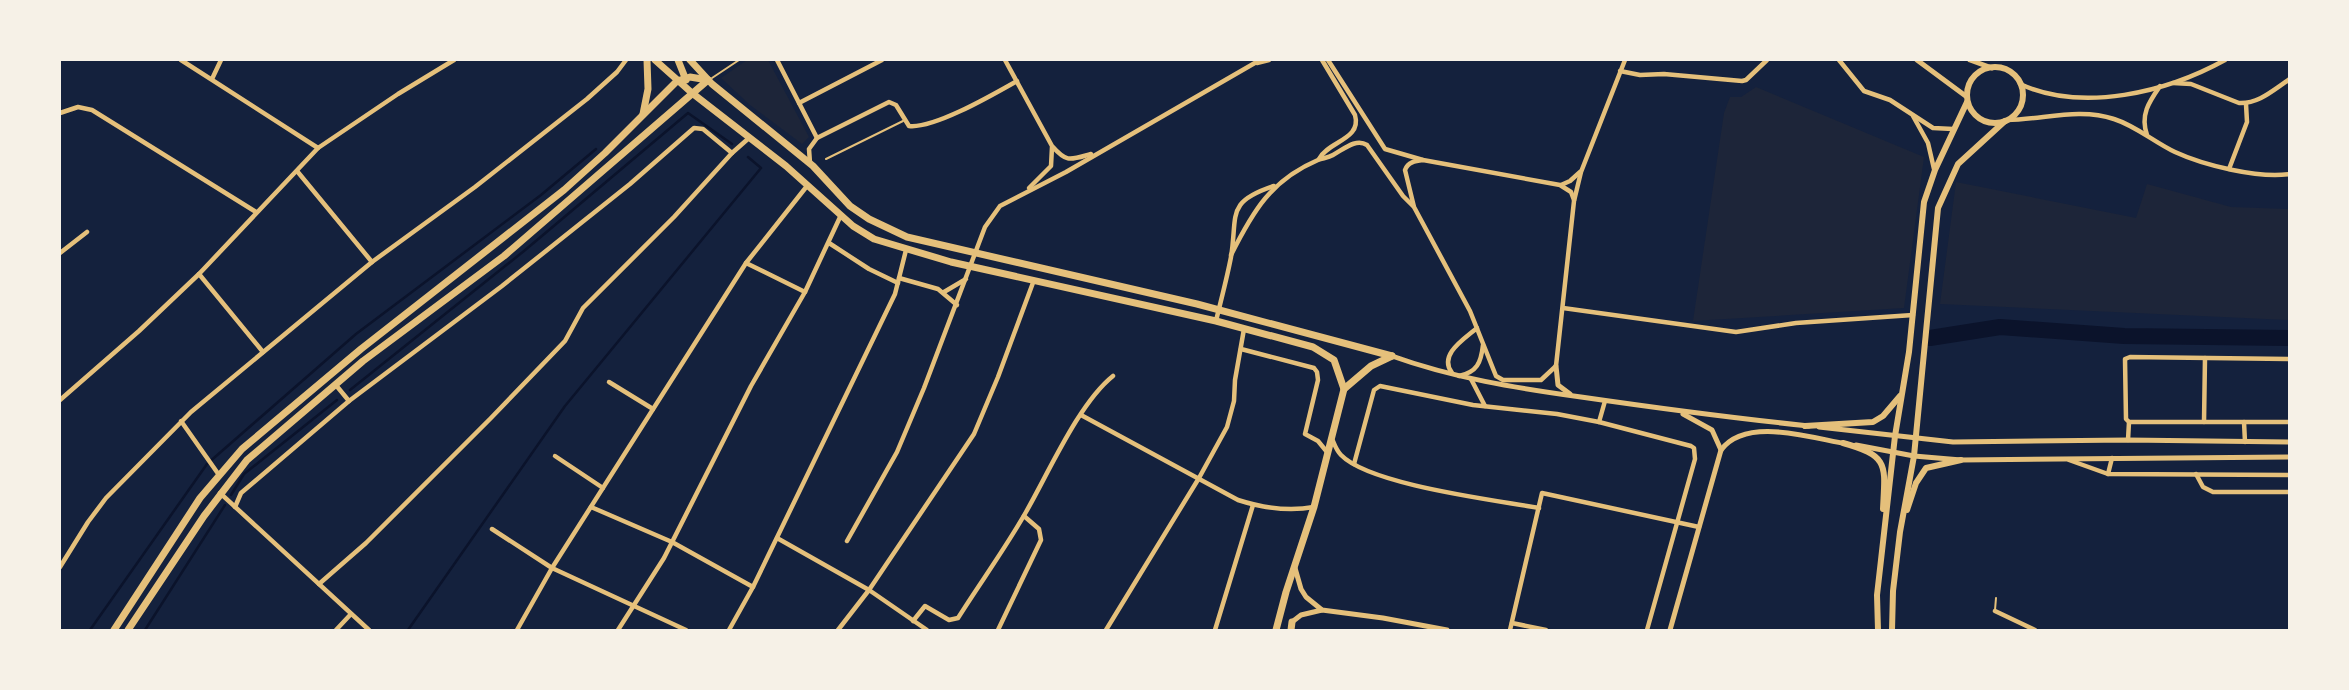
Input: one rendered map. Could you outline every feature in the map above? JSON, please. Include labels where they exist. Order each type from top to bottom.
[{"type":"main road","points":[[643,115],[648,89],[647,60]]},
{"type":"main road","points":[[655,60],[681,79],[692,93],[751,137],[863,234],[969,272],[1035,279],[1244,328],[1313,346],[1325,352],[1337,364],[1343,389],[1314,507],[1276,631]]},
{"type":"main road","points":[[678,60],[681,79]]},
{"type":"main road","points":[[690,60],[708,80],[810,163],[850,206],[869,219],[907,237],[1218,309],[1392,356]]},
{"type":"main road","points":[[1878,631],[1877,594],[1893,451],[1913,315],[1924,202],[1935,170],[1967,99],[1969,83],[1975,75],[1992,68],[2007,70],[2020,84],[2022,101],[2018,110],[1958,164],[1938,208],[1916,439],[1893,591],[1892,631]]},
{"type":"main road","points":[[114,631],[200,498],[218,473],[242,449],[564,190],[681,79],[708,80]]},
{"type":"main road","points":[[128,631],[220,493],[247,460],[363,361],[504,256],[708,80]]},
{"type":"main road","points":[[1967,99],[1977,117],[1986,122],[2006,120]]},
{"type":"main road","points":[[1921,230],[1936,231]]},
{"type":"main road","points":[[1343,389],[1371,366],[1392,356]]},
{"type":"main road","points":[[1805,426],[1873,422],[1883,416],[1902,394]]},
{"type":"main road","points":[[1843,443],[1869,450],[1882,465],[1885,476],[1881,560]]},
{"type":"main road","points":[[1900,532],[1916,483],[1923,472],[1930,466],[1961,460]]},
{"type":"street","points":[[181,60],[318,148]]},
{"type":"street","points":[[212,79],[220,60]]},
{"type":"street","points":[[60,400],[200,274],[318,148],[454,60]]},
{"type":"street","points":[[60,567],[106,498],[181,421],[372,262],[475,187],[587,99],[617,72],[626,60]]},
{"type":"street","points":[[777,60],[817,138]]},
{"type":"street","points":[[799,103],[882,60]]},
{"type":"street","points":[[1005,60],[1052,146],[1065,159],[1098,152]]},
{"type":"street","points":[[847,541],[897,452],[991,216],[1000,206],[1066,172],[1258,61],[1269,60]]},
{"type":"street","points":[[1216,321],[1231,255],[1233,225],[1239,206],[1247,197],[1278,184],[1319,159],[1326,150],[1356,128],[1355,115],[1322,60]]},
{"type":"street","points":[[1328,60],[1380,144],[1395,153],[1560,185],[1571,192],[1574,201]]},
{"type":"street","points":[[1580,397],[1560,388],[1556,366],[1574,201],[1580,172],[1625,60]]},
{"type":"street","points":[[1620,71],[1640,75],[1664,74],[1742,81],[1767,60]]},
{"type":"street","points":[[1839,60],[1864,91],[1890,100],[1933,128],[1953,129]]},
{"type":"street","points":[[1917,60],[1967,99]]},
{"type":"street","points":[[1970,60],[1992,68]]},
{"type":"street","points":[[2020,84],[2040,92],[2073,97],[2118,95],[2160,86],[2225,60]]},
{"type":"street","points":[[2168,83],[2191,84],[2246,104],[2290,79]]},
{"type":"street","points":[[810,163],[809,149],[817,138],[889,102],[896,105],[912,127],[963,110],[1017,81]]},
{"type":"street","points":[[2147,136],[2144,118],[2147,106],[2160,86]]},
{"type":"street","points":[[2229,169],[2247,122],[2246,104]]},
{"type":"street","points":[[60,113],[78,107],[92,110],[256,212]]},
{"type":"street","points":[[1912,114],[1928,143],[1935,170]]},
{"type":"street","points":[[2006,120],[2092,114],[2122,122],[2176,153],[2229,169],[2258,174],[2290,174]]},
{"type":"street","points":[[235,507],[241,493],[349,401],[502,286],[630,184],[694,128],[703,129],[732,153]]},
{"type":"street","points":[[319,584],[366,543],[491,419],[565,341],[583,308],[674,217],[732,153],[751,137]]},
{"type":"street","points":[[1319,159],[1362,142],[1367,145],[1413,207],[1477,328],[1493,372],[1503,380],[1538,381],[1556,366]]},
{"type":"street","points":[[1027,191],[1051,166],[1052,146]]},
{"type":"street","points":[[1413,207],[1405,170],[1407,165],[1414,161],[1423,160]]},
{"type":"street","points":[[296,170],[372,262]]},
{"type":"street","points":[[1560,185],[1580,172]]},
{"type":"street","points":[[1231,255],[1256,207],[1278,184]]},
{"type":"street","points":[[517,631],[552,568],[746,263],[807,186]]},
{"type":"street","points":[[618,631],[698,495],[751,386],[805,292],[841,215]]},
{"type":"street","points":[[60,253],[87,232]]},
{"type":"street","points":[[829,243],[869,269],[944,292],[957,305]]},
{"type":"street","points":[[729,631],[895,294],[906,250]]},
{"type":"street","points":[[746,263],[805,292]]},
{"type":"street","points":[[944,292],[969,272]]},
{"type":"street","points":[[200,274],[263,352]]},
{"type":"street","points":[[838,631],[974,435],[999,377],[1035,279]]},
{"type":"street","points":[[1563,308],[1737,332],[1796,323],[1913,315]]},
{"type":"street","points":[[1106,631],[1227,427],[1234,401],[1244,328]]},
{"type":"street","points":[[1477,328],[1450,353],[1448,369],[1456,375],[1470,373],[1482,361],[1483,345]]},
{"type":"street","points":[[1241,349],[1314,368],[1318,380],[1305,434],[1318,441],[1327,452]]},
{"type":"street","points":[[1392,356],[1471,379],[1605,401],[1916,439],[1953,442],[2290,442]]},
{"type":"street","points":[[2204,422],[2205,358]]},
{"type":"street","points":[[2128,440],[2125,359],[2290,359]]},
{"type":"street","points":[[913,621],[925,606],[949,620],[958,618],[1024,516],[1081,415],[1101,386],[1113,376]]},
{"type":"street","points":[[1471,379],[1485,407]]},
{"type":"street","points":[[609,382],[653,409]]},
{"type":"street","points":[[335,384],[349,401]]},
{"type":"street","points":[[1354,464],[1376,388],[1388,386],[1485,407],[1557,414],[1599,422],[1694,448],[1695,459],[1647,631]]},
{"type":"street","points":[[1599,422],[1605,401]]},
{"type":"street","points":[[1677,411],[1712,430],[1721,450]]},
{"type":"street","points":[[1081,415],[1238,500],[1285,510],[1296,511],[1314,507]]},
{"type":"street","points":[[181,421],[218,473]]},
{"type":"street","points":[[2129,422],[2290,422]]},
{"type":"street","points":[[2244,422],[2245,442]]},
{"type":"street","points":[[1670,631],[1721,450],[1732,438],[1752,431],[1769,431],[1914,456],[1961,460],[2290,457]]},
{"type":"street","points":[[1330,437],[1341,455],[1379,476],[1539,508]]},
{"type":"street","points":[[555,456],[603,488]]},
{"type":"street","points":[[2064,458],[2108,474],[2290,475]]},
{"type":"street","points":[[2108,474],[2112,458]]},
{"type":"street","points":[[2196,474],[2203,487],[2213,492],[2290,492]]},
{"type":"street","points":[[220,493],[369,631]]},
{"type":"street","points":[[1510,631],[1542,493],[1699,527]]},
{"type":"street","points":[[1215,631],[1253,505]]},
{"type":"street","points":[[591,507],[671,542],[753,587]]},
{"type":"street","points":[[998,631],[1041,540],[1039,529],[1024,516]]},
{"type":"street","points":[[492,529],[552,568],[686,631]]},
{"type":"street","points":[[776,538],[869,590],[927,631]]},
{"type":"street","points":[[1295,568],[1301,589],[1321,610]]},
{"type":"street","points":[[1291,626],[1301,615],[1321,610],[1383,618],[1447,631]]},
{"type":"street","points":[[1995,611],[2035,631]]},
{"type":"street","points":[[336,631],[351,614]]},
{"type":"street","points":[[1511,623],[1546,631]]},
{"type":"lane","points":[[708,80],[739,60]]},
{"type":"lane","points":[[826,159],[905,120]]},
{"type":"lane","points":[[1995,611],[1996,598]]},
{"type":"shaded area","points":[[747,60],[768,60],[809,137],[802,144],[750,105],[721,78]]},
{"type":"shaded area","points":[[1756,87],[1924,157],[1904,308],[1693,321],[1724,113],[1730,97],[1741,97]]},
{"type":"shaded area","points":[[1956,182],[2136,218],[2147,184],[2231,207],[2289,209],[2289,320],[1940,304]]},
{"type":"waterway","points":[[350,390],[524,251],[688,113],[732,144]]},
{"type":"waterway","points":[[90,630],[207,464],[356,334],[541,195],[596,149]]},
{"type":"waterway","points":[[408,630],[565,406],[761,168],[748,157]]},
{"type":"waterway","points":[[1930,338],[2000,327],[2124,336],[2290,338]]},
{"type":"waterway","points":[[231,495],[244,474],[337,400]]},
{"type":"waterway","points":[[145,630],[225,505]]}]
